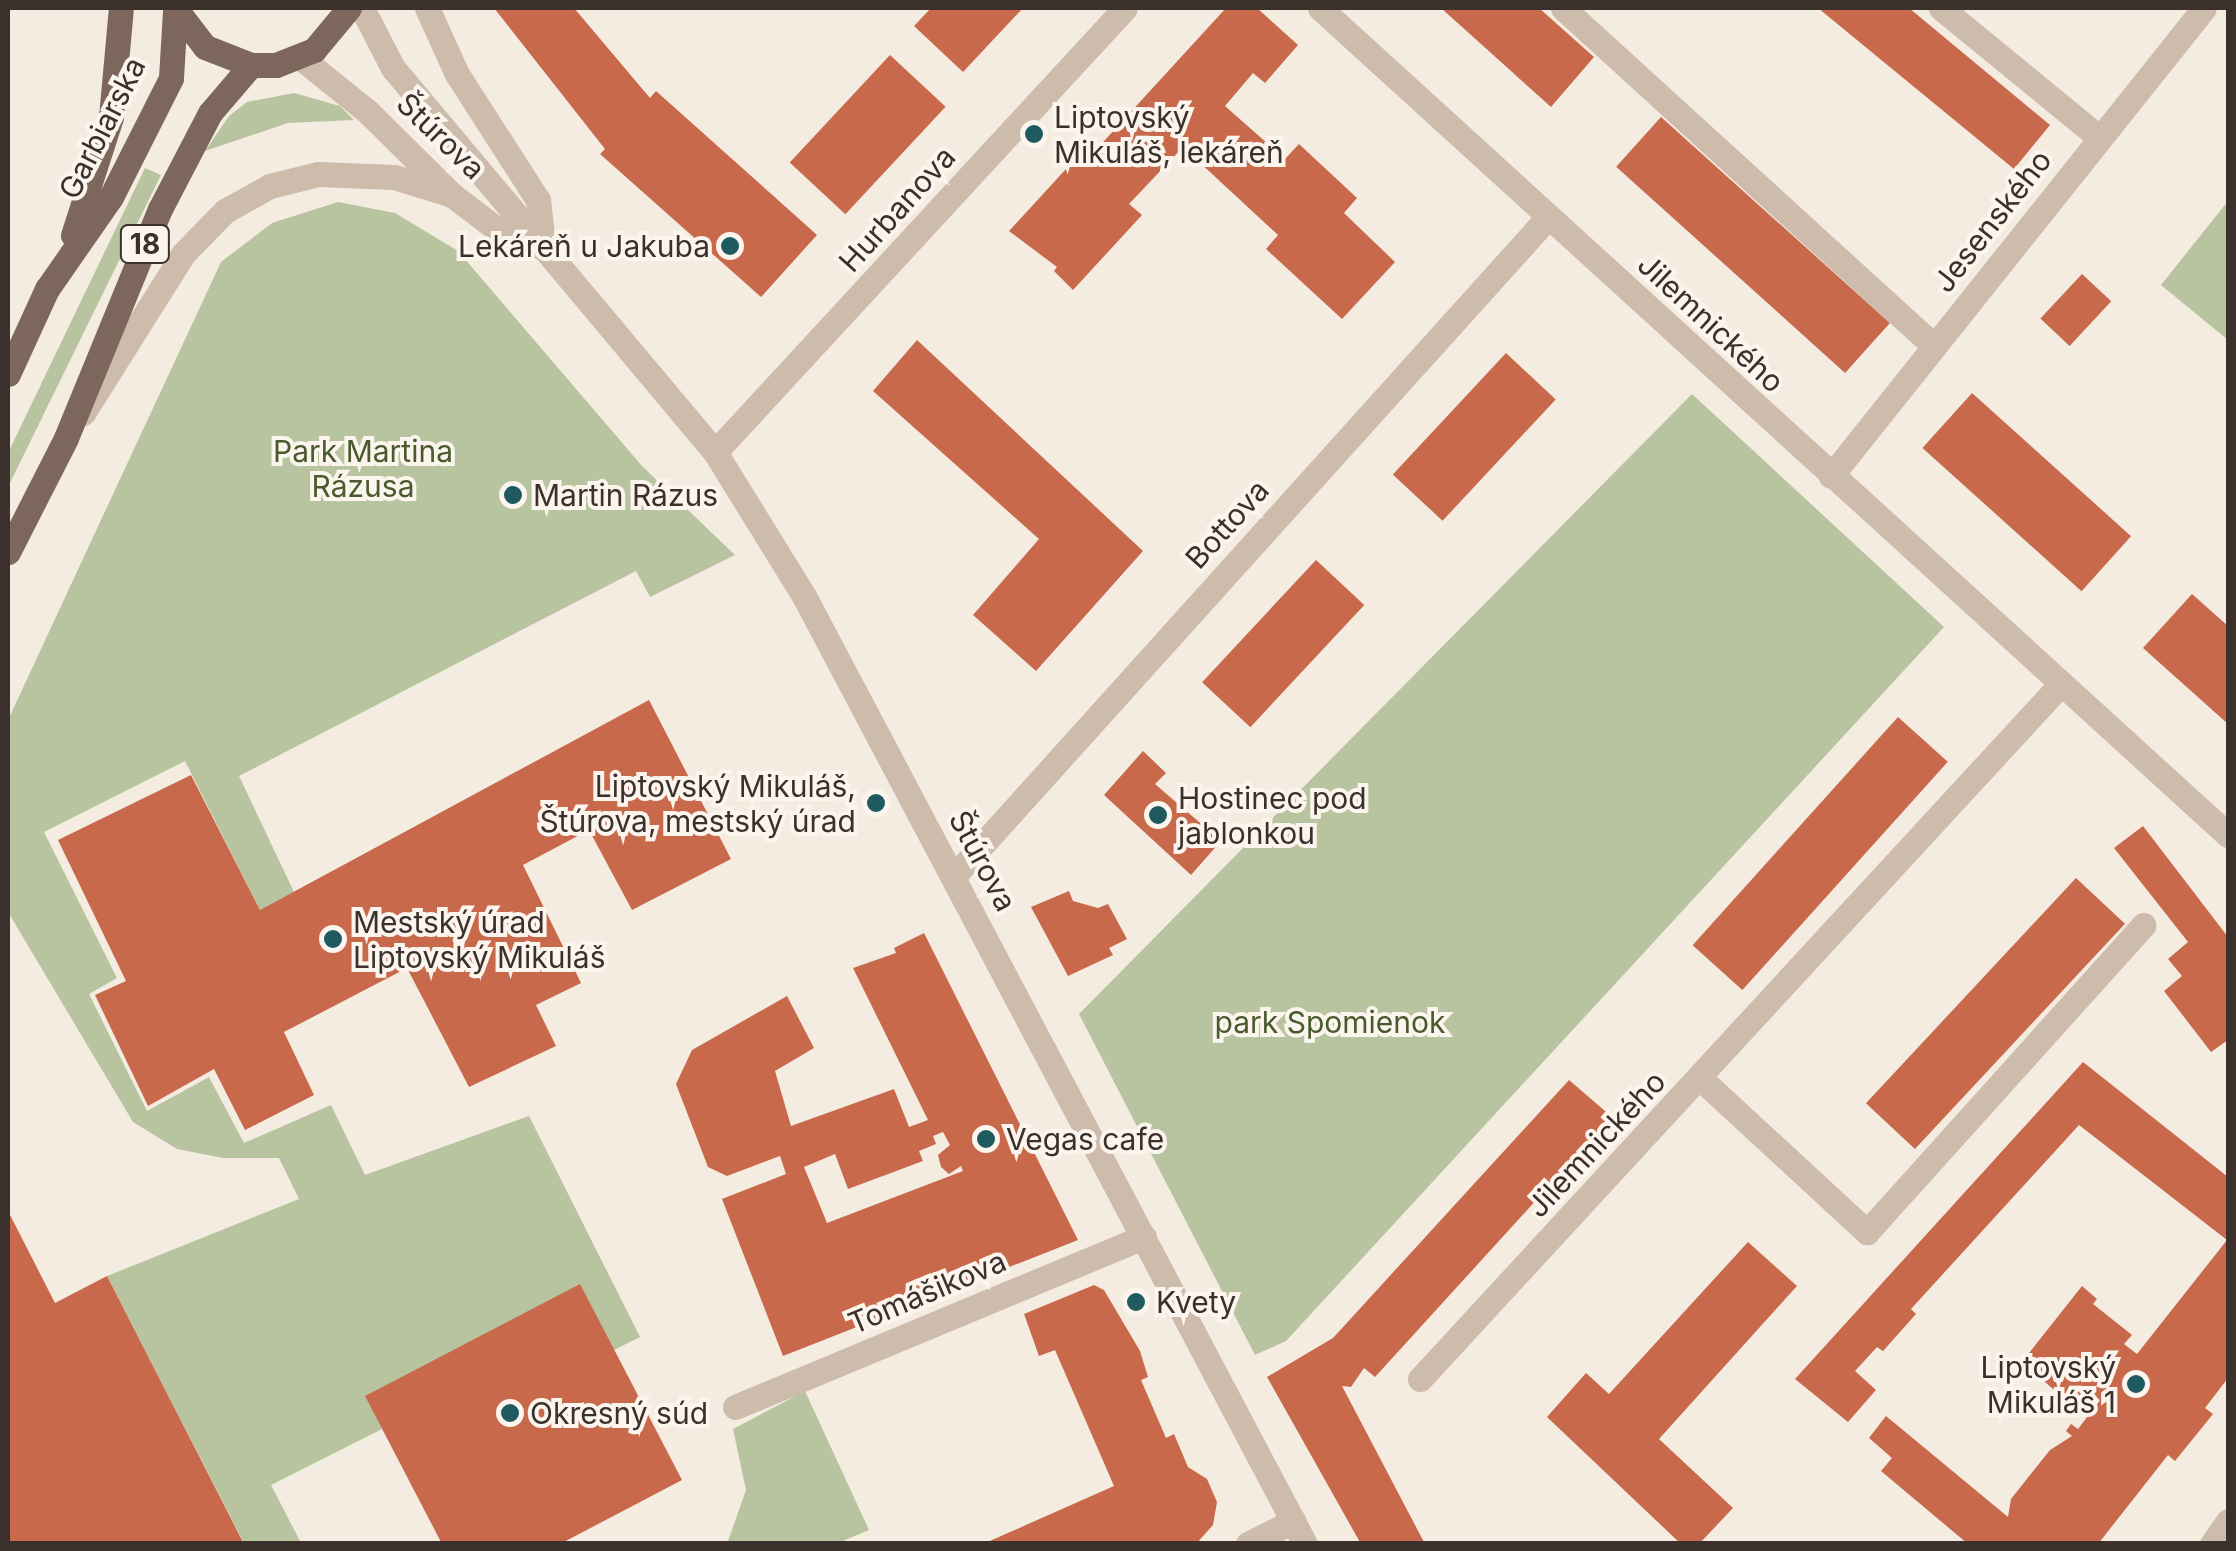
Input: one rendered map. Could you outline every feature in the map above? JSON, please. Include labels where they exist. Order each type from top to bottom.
[{"type":"main road","points":[[67,254],[111,117],[120,8]]},
{"type":"main road","points":[[301,58],[332,36],[349,8]]},
{"type":"main road","name":"Garbiarska","points":[[8,374],[67,254],[112,197],[170,78],[175,9]]},
{"type":"main road","name":"18","points":[[175,9],[205,47],[251,65],[301,58]]},
{"type":"main road","name":"18","points":[[8,552],[66,438],[160,209],[210,112],[251,65]]},
{"type":"street","name":"Štúrova","points":[[362,8],[393,68],[714,452],[804,596],[955,875],[1299,1532]]},
{"type":"street","points":[[426,8],[457,74],[538,200],[544,248]]},
{"type":"street","name":"Hurbanova","points":[[714,452],[1125,8]]},
{"type":"street","name":"Jilemnického","points":[[1320,8],[2059,686],[2228,835]]},
{"type":"street","points":[[1563,8],[1934,346]]},
{"type":"street","points":[[1942,8],[2100,138]]},
{"type":"street","name":"Jesenského","points":[[1830,476],[2204,8]]},
{"type":"street","name":"Štúrova","points":[[301,58],[367,111],[452,195],[502,233],[544,248]]},
{"type":"street","points":[[66,438],[183,254],[225,211],[270,186],[318,174],[394,178],[452,195]]},
{"type":"street","name":"Bottova","points":[[955,875],[1548,216]]},
{"type":"street","name":"Jilemnického","points":[[1420,1379],[1701,1079],[2059,686]]},
{"type":"street","points":[[1701,1079],[1867,1232],[2143,925]]},
{"type":"street","name":"Tomášikova","points":[[734,1406],[1144,1237]]},
{"type":"street","points":[[2212,1544],[2228,1522]]},
{"type":"street","points":[[1248,1544],[1299,1532]]},
{"type":"green space","points":[[294,93],[340,106],[354,120],[288,123],[205,151],[229,116],[247,102]]},
{"type":"green space","points":[[145,168],[161,175],[8,487],[8,453]]},
{"type":"green space","points":[[2228,201],[2228,340],[2161,285]]},
{"type":"green space","name":"Park Martina Rázusa","points":[[338,202],[395,213],[458,251],[642,466],[735,555],[650,597],[636,571],[239,776],[294,892],[260,910],[185,761],[44,832],[117,978],[89,994],[147,1111],[209,1077],[244,1143],[331,1105],[365,1175],[529,1116],[640,1337],[614,1350],[366,1396],[382,1429],[271,1485],[301,1543],[244,1543],[107,1276],[299,1199],[279,1158],[223,1158],[177,1149],[133,1122],[8,912],[8,720],[221,262],[272,223]]},
{"type":"green space","name":"park Spomienok","points":[[1692,394],[1944,627],[1286,1341],[1255,1355],[1079,1014]]},
{"type":"green space","points":[[805,1391],[869,1530],[838,1543],[727,1544],[746,1490],[733,1429]]},
{"type":"building","points":[[494,8],[574,8],[650,98],[656,91],[817,235],[761,297],[600,154],[605,149]]},
{"type":"building","points":[[931,8],[1023,8],[963,72],[914,26]]},
{"type":"building","points":[[1226,8],[1257,8],[1298,45],[1265,83],[1253,73],[1225,106],[1285,159],[1299,144],[1357,198],[1344,213],[1395,262],[1342,319],[1266,249],[1278,235],[1183,147],[1129,204],[1142,215],[1073,290],[1054,271],[1057,267],[1009,231],[1077,157],[1083,164]]},
{"type":"building","points":[[1441,8],[1539,8],[1594,57],[1551,107]]},
{"type":"building","points":[[1818,8],[1909,8],[2050,125],[2014,169]]},
{"type":"building","points":[[890,55],[946,107],[845,214],[790,163]]},
{"type":"building","points":[[1661,117],[1890,323],[1845,373],[1616,167]]},
{"type":"building","points":[[2082,274],[2111,301],[2070,346],[2040,319]]},
{"type":"building","points":[[917,340],[1143,551],[1036,671],[973,615],[1039,539],[873,391]]},
{"type":"building","points":[[1506,353],[1556,399],[1443,521],[1393,474]]},
{"type":"building","points":[[1972,393],[2131,536],[2082,591],[1922,448]]},
{"type":"building","points":[[1316,560],[1364,605],[1250,727],[1202,682]]},
{"type":"building","points":[[2192,594],[2228,626],[2228,724],[2143,648]]},
{"type":"building","name":"Mestský úrad Liptovský Mikuláš","points":[[649,700],[731,859],[632,910],[589,830],[523,865],[581,983],[536,1005],[556,1046],[469,1087],[407,968],[284,1032],[314,1095],[245,1130],[214,1069],[148,1106],[95,995],[126,981],[58,840],[191,775],[260,910]]},
{"type":"building","points":[[1898,717],[1948,762],[1742,990],[1693,945]]},
{"type":"building","points":[[1143,751],[1166,773],[1155,784],[1221,841],[1191,875],[1104,795]]},
{"type":"building","points":[[2143,826],[2228,937],[2228,1040],[2211,1052],[2164,991],[2182,976],[2168,959],[2188,942],[2114,848]]},
{"type":"building","points":[[2076,878],[2125,924],[1915,1149],[1866,1103]]},
{"type":"building","points":[[1069,891],[1073,901],[1098,908],[1108,904],[1127,939],[1109,948],[1113,955],[1068,976],[1031,907]]},
{"type":"building","points":[[924,933],[1078,1240],[783,1356],[722,1199],[786,1174],[780,1156],[727,1176],[708,1167],[676,1084],[692,1050],[787,996],[814,1048],[775,1071],[791,1126],[894,1089],[909,1127],[928,1120],[853,968],[896,953],[894,948]],"holes":[[[943,1132],[950,1145],[938,1155],[941,1167],[949,1174],[961,1166],[963,1171],[827,1223],[804,1167],[835,1154],[848,1189],[923,1161],[919,1151],[936,1144],[933,1136]]]},
{"type":"building","points":[[2083,1062],[2228,1177],[2228,1378],[2205,1408],[2213,1414],[2175,1461],[2168,1455],[2098,1544],[1968,1544],[1881,1471],[1892,1458],[1869,1438],[1886,1416],[2008,1517],[2011,1499],[2050,1450],[2072,1436],[2066,1431],[2071,1424],[2078,1429],[2100,1400],[2087,1390],[2076,1404],[2067,1401],[2022,1362],[2082,1286],[2097,1299],[2093,1304],[2132,1335],[2124,1344],[2137,1354],[2227,1240],[2079,1125],[1911,1309],[1916,1314],[1883,1351],[1877,1347],[1855,1371],[1876,1390],[1848,1422],[1795,1379]]},
{"type":"building","points":[[1569,1080],[1612,1117],[1375,1377],[1364,1368],[1351,1387],[1342,1386],[1425,1544],[1361,1544],[1267,1377],[1333,1338]]},
{"type":"building","points":[[8,1211],[55,1303],[107,1276],[244,1544],[8,1544]]},
{"type":"building","points":[[1748,1242],[1797,1286],[1659,1439],[1733,1508],[1699,1544],[1681,1544],[1547,1417],[1586,1373],[1609,1394]]},
{"type":"building","name":"Okresný súd","points":[[580,1284],[682,1480],[560,1544],[442,1544],[365,1396]]},
{"type":"building","points":[[1094,1285],[1104,1290],[1140,1351],[1148,1377],[1141,1380],[1166,1438],[1174,1434],[1188,1467],[1207,1479],[1217,1502],[1213,1525],[1196,1544],[983,1544],[1114,1486],[1055,1350],[1039,1356],[1024,1314]]},
{"type":"place","name":"Liptovský Mikuláš, lekáreň","points":[[1034,134]]},
{"type":"place","name":"Lekáreň u Jakuba","points":[[730,246]]},
{"type":"place","name":"Martin Rázus","points":[[513,495]]},
{"type":"place","name":"Liptovský Mikuláš, Štúrova, mestský úrad","points":[[876,803]]},
{"type":"place","name":"Hostinec pod jablonkou","points":[[1158,815]]},
{"type":"place","name":"Mestský úrad Liptovský Mikuláš","points":[[333,939]]},
{"type":"place","name":"Vegas cafe","points":[[986,1139]]},
{"type":"place","name":"Kvety","points":[[1136,1302]]},
{"type":"place","name":"Liptovský Mikuláš 1","points":[[2136,1384]]},
{"type":"place","name":"Okresný súd","points":[[510,1413]]}]
